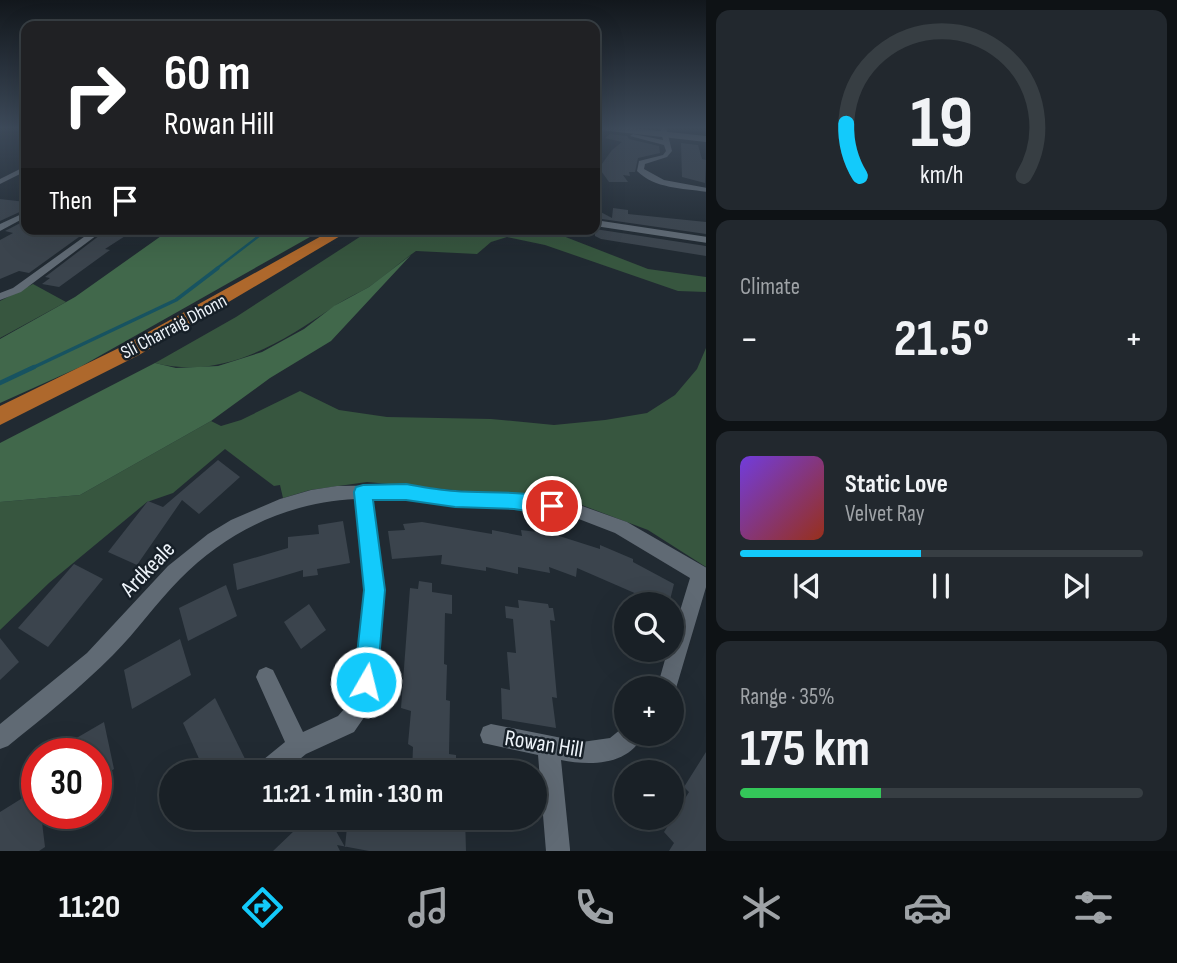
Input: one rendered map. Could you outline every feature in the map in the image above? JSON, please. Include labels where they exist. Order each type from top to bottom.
[{"type":"highway","name":"Sli Charraig Dhonn","points":[[0,416],[144,344],[335,235]]},
{"type":"street","points":[[641,167],[643,174],[657,180],[706,190]]},
{"type":"street","points":[[0,182],[21,171]]},
{"type":"street","points":[[0,228],[21,217]]},
{"type":"street","points":[[600,224],[706,240]]},
{"type":"street","points":[[0,298],[17,290],[93,235]]},
{"type":"street","points":[[281,760],[298,746],[346,724],[363,703],[374,590],[363,492],[406,492],[455,499],[514,501],[571,509],[621,527],[703,576],[671,676]]},
{"type":"street","name":"Ardkeale","points":[[0,738],[105,650],[175,572],[205,547],[237,526],[292,503],[335,494],[363,492]]},
{"type":"street","points":[[266,677],[298,746]]},
{"type":"street","name":"Rowan Hill","points":[[491,735],[582,753],[615,749],[618,746]]},
{"type":"street","points":[[548,747],[558,849]]},
{"type":"green space","points":[[163,235],[313,235],[80,367],[0,403],[0,339],[75,297]]},
{"type":"green space","points":[[363,235],[560,235],[648,269],[706,277],[706,292],[678,291],[545,245],[507,237],[491,242],[477,254],[416,251],[369,287],[270,346],[226,363],[203,367],[155,363],[236,317]]},
{"type":"green space","points":[[411,255],[331,341],[270,378],[211,421],[80,495],[0,502],[0,443],[155,363],[176,368],[218,366],[262,352],[304,329],[334,306],[369,287]]},
{"type":"green space","points":[[33,284],[66,302],[0,338],[0,301]]},
{"type":"green space","points":[[706,348],[706,567],[648,530],[571,501],[367,482],[310,490],[283,498],[280,485],[274,486],[225,449],[173,493],[147,502],[49,583],[0,630],[0,502],[80,495],[211,421],[221,426],[241,420],[300,391],[339,410],[387,417],[491,419],[554,425],[647,413],[675,395],[697,369]]},
{"type":"building","points":[[600,167],[636,167],[635,172],[629,172],[630,176],[623,175],[628,182],[609,182]]},
{"type":"building","points":[[682,167],[706,167],[705,183],[682,177]]},
{"type":"building","points":[[0,199],[21,201],[21,211],[0,221]]},
{"type":"building","points":[[613,208],[628,210],[628,214],[706,222],[706,234],[600,219],[600,212],[612,218]]},
{"type":"building","points":[[21,223],[21,235],[82,235],[29,273],[19,271],[0,279],[0,240],[13,233],[5,231]]},
{"type":"building","points":[[600,230],[706,246],[706,256],[601,239],[595,236],[600,235]]},
{"type":"building","points":[[100,235],[127,235],[105,249],[110,250],[59,287],[42,284],[50,278],[45,277]]},
{"type":"building","points":[[218,460],[240,477],[199,514],[182,500],[137,565],[108,552],[148,501],[163,507]]},
{"type":"building","points":[[343,521],[350,563],[317,569],[318,575],[303,577],[303,570],[237,590],[233,564],[288,548],[288,537],[319,534],[318,525]]},
{"type":"building","points":[[422,522],[492,534],[492,530],[522,536],[521,530],[553,534],[600,549],[600,545],[633,559],[633,562],[674,584],[672,592],[632,592],[577,568],[576,577],[549,567],[550,573],[518,567],[518,574],[486,567],[486,571],[441,564],[442,555],[392,559],[388,531],[405,530],[403,524]]},
{"type":"building","points":[[74,564],[103,579],[48,647],[18,628]]},
{"type":"building","points":[[419,581],[432,583],[432,592],[452,595],[452,614],[445,613],[444,664],[447,665],[446,700],[450,701],[449,754],[456,755],[456,760],[412,760],[413,747],[408,744],[411,711],[401,708],[410,588],[418,589]]},
{"type":"building","points":[[226,585],[237,616],[188,641],[179,608]]},
{"type":"building","points":[[518,600],[548,604],[549,608],[553,608],[555,621],[550,620],[557,698],[552,697],[556,728],[502,719],[501,688],[510,690],[507,652],[516,653],[513,619],[506,618],[505,606],[519,608]]},
{"type":"building","points":[[309,604],[326,630],[301,649],[284,622]]},
{"type":"building","points":[[0,638],[19,662],[0,680]]},
{"type":"building","points":[[180,639],[191,675],[132,709],[124,670]]},
{"type":"building","points":[[215,698],[246,760],[200,760],[183,723]]},
{"type":"building","points":[[104,722],[107,738],[76,738]]},
{"type":"building","points":[[706,752],[706,851],[669,851],[674,843],[664,832],[665,830],[684,830],[684,800],[689,792],[684,787]]},
{"type":"building","points":[[21,799],[21,829],[43,829],[45,847],[39,851],[0,851],[0,812]]},
{"type":"building","points":[[295,830],[336,830],[345,846],[337,845],[340,851],[273,851]]},
{"type":"building","points":[[347,830],[465,830],[466,851],[369,851],[345,847]]},
{"type":"waterway","points":[[216,269],[260,235]]},
{"type":"waterway","points":[[30,369],[176,300],[218,268]]},
{"type":"waterway","points":[[0,383],[34,367]]},
{"type":"route","points":[[366,682],[374,590],[372,549],[363,492],[406,492],[455,499],[514,501],[552,506]]}]
